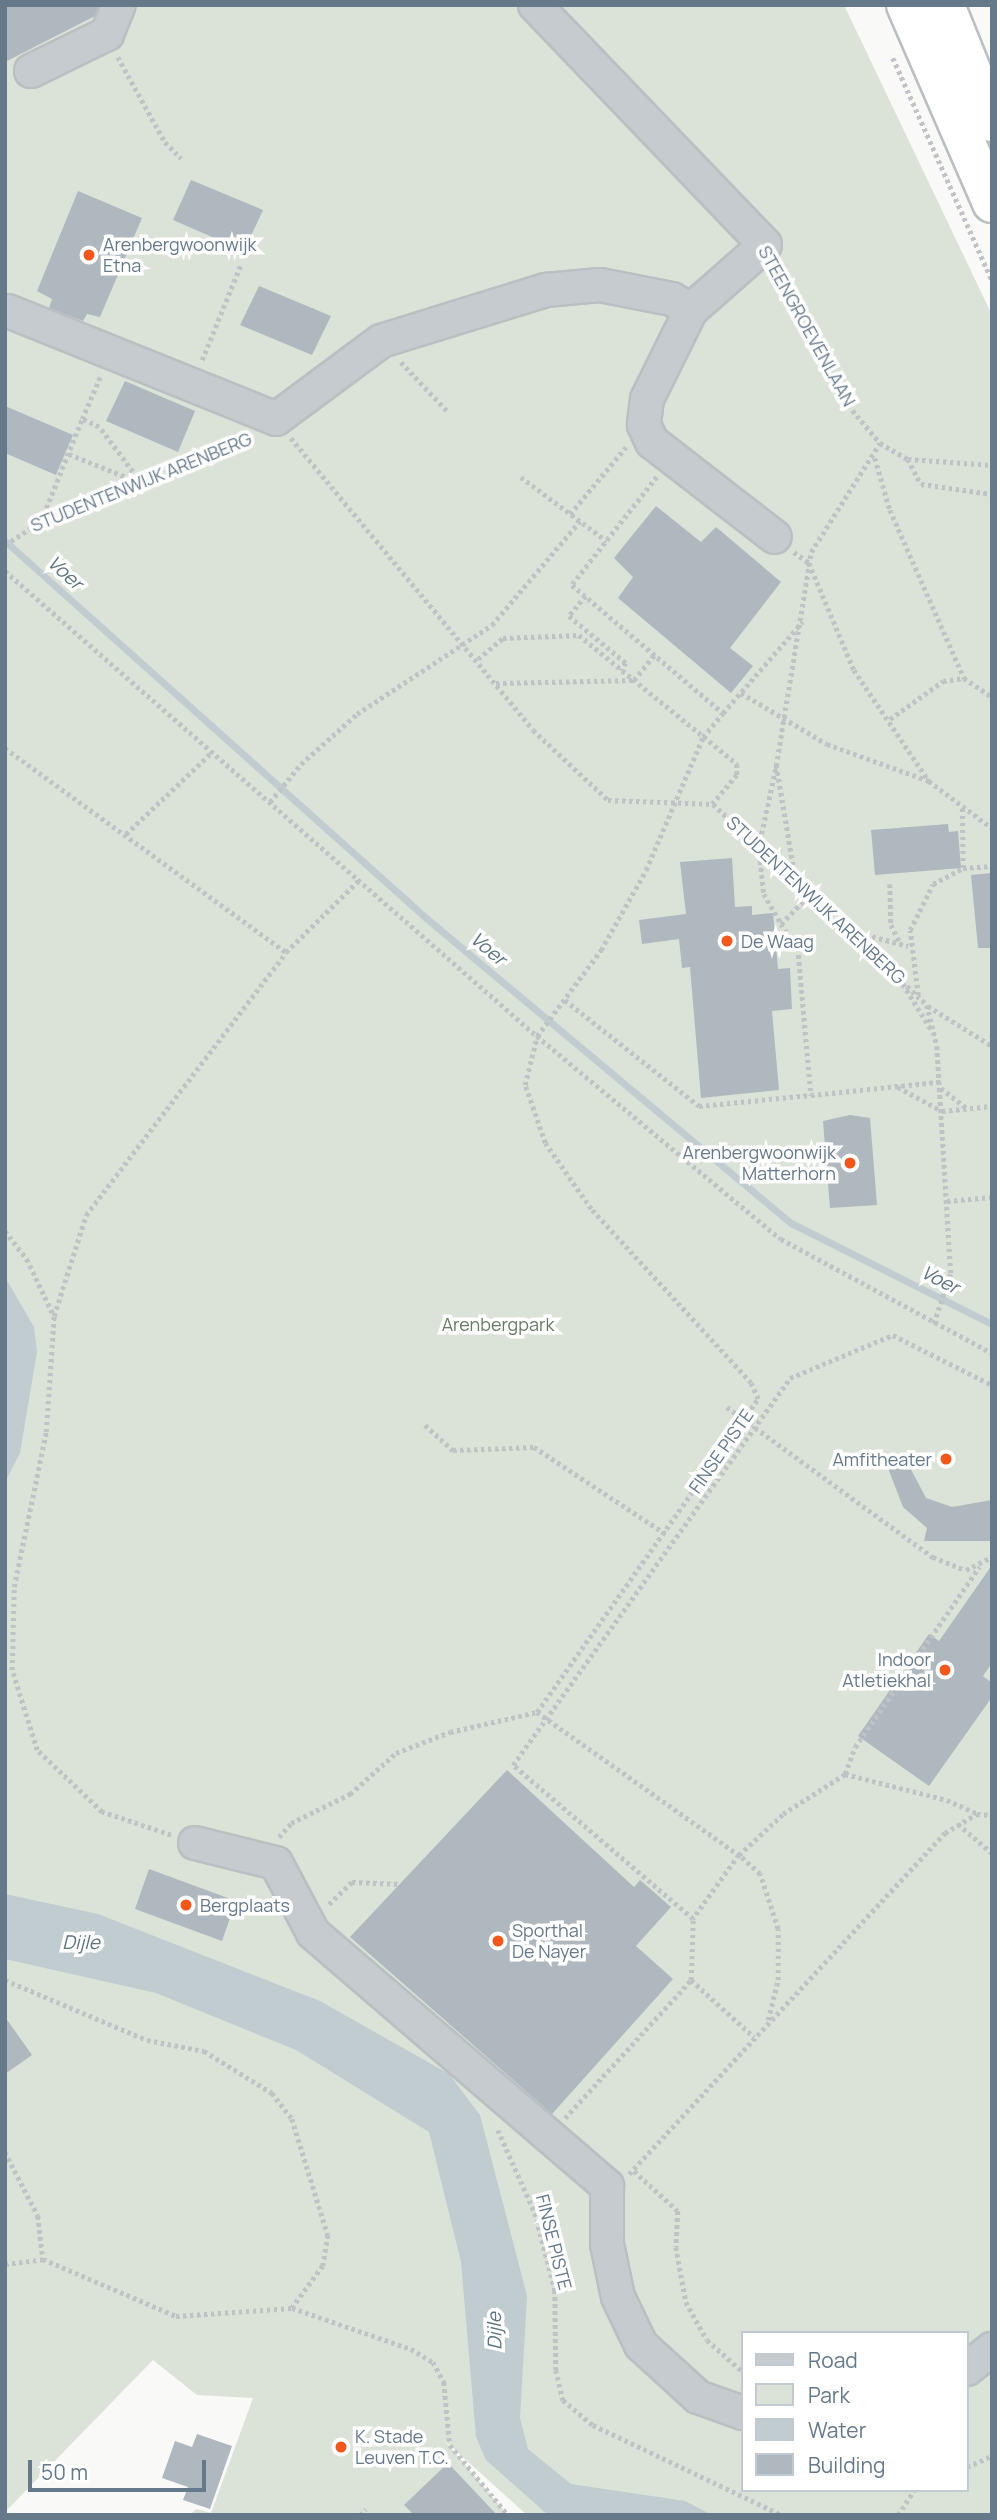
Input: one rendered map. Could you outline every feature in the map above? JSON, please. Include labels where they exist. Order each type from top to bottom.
[{"type":"highway","points":[[906,5],[992,203]]},
{"type":"highway","points":[[945,5],[992,122]]},
{"type":"street","name":"STEENGROEVENLAAN","points":[[535,5],[765,245]]},
{"type":"street","points":[[31,71],[113,20]]},
{"type":"street","points":[[765,245],[691,310],[647,399],[644,425],[652,442],[775,537]]},
{"type":"street","points":[[276,419],[382,341],[546,290],[600,285],[672,299],[691,310]]},
{"type":"street","name":"STUDENTENWIJK ARENBERG","points":[[8,311],[276,419]]},
{"type":"street","points":[[195,1843],[276,1863],[313,1933],[549,2136],[620,2179],[607,2244],[618,2297],[641,2345],[698,2397],[741,2412]]},
{"type":"street","points":[[969,2367],[992,2349]]},
{"type":"path","points":[[113,20],[147,112],[181,158]]},
{"type":"path","points":[[887,43],[992,280]]},
{"type":"path","name":"STEENGROEVENLAAN","points":[[765,245],[848,405],[880,443],[908,459],[992,465]]},
{"type":"path","points":[[192,383],[241,264]]},
{"type":"path","points":[[41,521],[111,351]]},
{"type":"path","points":[[413,374],[449,413]]},
{"type":"path","points":[[82,419],[99,427],[141,483]]},
{"type":"path","name":"STUDENTENWIJK ARENBERG","points":[[5,545],[18,531],[41,521],[255,439],[276,419],[478,660],[533,730],[608,800],[713,804],[811,893],[927,1005],[992,1046]]},
{"type":"path","points":[[570,514],[644,425]]},
{"type":"path","points":[[811,1095],[798,948],[780,924],[764,894],[759,847],[788,721],[809,563],[844,492],[874,457],[880,443]]},
{"type":"path","points":[[69,454],[141,483]]},
{"type":"path","points":[[673,457],[572,584],[723,713]]},
{"type":"path","points":[[874,457],[890,510],[964,678],[992,697]]},
{"type":"path","points":[[908,459],[921,484],[992,494]]},
{"type":"path","points":[[521,477],[607,541]]},
{"type":"path","points":[[270,802],[301,764],[357,715],[466,647],[580,521]]},
{"type":"path","points":[[809,563],[854,670],[890,719],[929,781]]},
{"type":"path","points":[[5,571],[537,1036],[781,1239],[992,1353]]},
{"type":"path","points":[[586,596],[569,616],[626,663],[621,670]]},
{"type":"path","points":[[276,1863],[273,1845],[290,1823],[351,1794],[396,1753],[450,1732],[537,1712],[746,1418],[758,1391],[591,1209],[545,1143],[525,1085],[537,1036],[564,1001],[646,870],[671,802],[703,737],[802,622]]},
{"type":"path","points":[[478,660],[503,638],[579,635],[737,764],[737,775],[713,804]]},
{"type":"path","points":[[495,683],[634,680],[655,654]]},
{"type":"path","points":[[890,719],[943,681],[964,678]]},
{"type":"path","points":[[741,694],[827,744],[929,781],[992,828]]},
{"type":"path","points":[[5,748],[286,953]]},
{"type":"path","points":[[126,834],[212,752]]},
{"type":"path","points":[[776,766],[795,879]]},
{"type":"path","points":[[962,806],[963,868],[992,866]]},
{"type":"path","name":"STUDENTENWIJK ARENBERG","points":[[918,996],[908,946],[917,908],[933,884],[963,868]]},
{"type":"path","points":[[195,1843],[102,1812],[37,1750],[12,1670],[14,1587],[46,1432],[54,1316],[86,1215],[286,953],[359,880]]},
{"type":"path","points":[[890,884],[891,925],[899,941]]},
{"type":"path","points":[[780,924],[811,893]]},
{"type":"path","points":[[852,932],[899,941],[908,946]]},
{"type":"path","points":[[899,978],[935,1037]]},
{"type":"path","points":[[564,1001],[699,1106],[897,1086],[940,1085],[968,1108]]},
{"type":"path","points":[[927,1005],[935,1037],[940,1085],[951,1274],[934,1324]]},
{"type":"path","points":[[897,1086],[942,1111],[992,1106]]},
{"type":"path","points":[[947,1201],[992,1197]]},
{"type":"path","points":[[5,1231],[27,1259],[54,1316]]},
{"type":"path","name":"FINSE PISTE","points":[[693,1919],[513,1765],[548,1721],[790,1378],[892,1335],[992,1385]]},
{"type":"path","points":[[727,1407],[757,1425],[933,1557],[966,1570],[979,1567]]},
{"type":"path","points":[[425,1425],[453,1450],[534,1447],[666,1534]]},
{"type":"path","points":[[549,2136],[691,1980],[693,1919],[739,1855],[783,1814],[845,1774],[855,1747],[979,1567],[992,1557]]},
{"type":"path","points":[[537,1712],[739,1855],[760,1874],[778,1929],[778,1980],[767,2022]]},
{"type":"path","points":[[845,1774],[947,1800],[977,1814],[992,1815]]},
{"type":"path","points":[[741,2370],[707,2340],[686,2302],[676,2247],[678,2211],[620,2179],[767,2022],[792,2004],[958,1824],[977,1814]]},
{"type":"path","points":[[958,1824],[992,1853]]},
{"type":"path","points":[[352,1882],[399,1884]]},
{"type":"path","points":[[5,1980],[147,2040],[204,2052],[272,2093],[292,2119],[328,2235],[323,2266],[292,2308]]},
{"type":"path","points":[[691,1980],[754,2037]]},
{"type":"path","name":"FINSE PISTE","points":[[494,2125],[509,2146],[531,2202],[552,2277],[563,2400],[593,2425],[782,2515]]},
{"type":"path","points":[[5,2152],[38,2216],[43,2259]]},
{"type":"path","points":[[5,2264],[43,2259],[176,2316],[292,2308],[411,2349],[433,2362],[444,2382],[450,2445],[508,2515]]},
{"type":"path","points":[[969,2466],[992,2456]]},
{"type":"path","points":[[898,2515],[913,2492]]},
{"type":"path","points":[[360,2515],[366,2509]]},
{"type":"green space","name":"Arenbergpark","points":[[5,5],[844,5],[992,315],[992,2515],[527,2515],[444,2440],[508,2515],[190,2515],[196,2509],[211,2513],[253,2398],[197,2395],[153,2360],[5,2512]]},
{"type":"water","points":[[5,1277],[34,1327],[37,1352],[20,1453],[5,1482]]},
{"type":"water","name":"Dijle","points":[[5,1894],[98,1914],[320,2001],[449,2074],[480,2115],[527,2296],[520,2418],[528,2449],[571,2484],[685,2501],[712,2515],[548,2515],[486,2460],[476,2437],[461,2262],[429,2132],[296,2050],[156,1993],[5,1959]]},
{"type":"building","points":[[5,5],[99,5],[95,16],[5,62]]},
{"type":"building","points":[[191,180],[263,210],[244,251],[173,220]]},
{"type":"building","name":"Arenbergwoonwijk Etna","points":[[78,191],[142,218],[100,317],[87,314],[83,321],[49,308],[52,299],[37,291]]},
{"type":"building","points":[[259,286],[331,316],[312,355],[240,325]]},
{"type":"building","points":[[125,381],[195,411],[178,452],[106,421]]},
{"type":"building","points":[[5,406],[73,435],[56,475],[5,453]]},
{"type":"building","points":[[656,506],[701,542],[716,527],[781,582],[730,648],[753,666],[731,693],[618,598],[633,577],[614,558]]},
{"type":"building","points":[[948,824],[949,832],[958,831],[961,868],[875,875],[871,830]]},
{"type":"building","name":"De Waag","points":[[732,858],[735,907],[752,906],[752,915],[773,913],[778,969],[790,968],[792,1009],[772,1011],[779,1090],[701,1098],[690,967],[682,968],[679,939],[642,944],[639,920],[686,914],[680,862]]},
{"type":"building","points":[[992,873],[992,948],[978,948],[971,875]]},
{"type":"building","name":"Arenbergwoonwijk Matterhorn","points":[[850,1115],[870,1118],[877,1205],[830,1208],[823,1121]]},
{"type":"building","name":"Amfitheater","points":[[906,1460],[926,1498],[952,1507],[992,1500],[992,1541],[924,1541],[927,1528],[903,1507],[886,1463]]},
{"type":"building","name":"Indoor Atletiekhal","points":[[992,1565],[992,1663],[983,1676],[992,1683],[992,1697],[929,1786],[858,1736],[929,1634],[939,1641]]},
{"type":"building","name":"Sporthal De Nayer","points":[[507,1770],[634,1887],[640,1880],[671,1907],[636,1946],[673,1979],[552,2114],[350,1937]]},
{"type":"building","name":"Bergplaats","points":[[149,1869],[236,1901],[222,1941],[135,1909]]},
{"type":"building","points":[[5,2017],[32,2055],[5,2074]]},
{"type":"building","points":[[197,2434],[232,2446],[210,2509],[183,2500],[188,2487],[162,2478],[175,2441],[192,2447]]},
{"type":"building","points":[[448,2463],[497,2515],[414,2515],[404,2505]]},
{"type":"waterway","name":"Voer","points":[[5,541],[426,918],[791,1223],[992,1324]]},
{"type":"place","name":"Arenbergwoonwijk Etna","points":[[89,255]]},
{"type":"place","name":"De Waag","points":[[727,941]]},
{"type":"place","name":"Arenbergwoonwijk Matterhorn","points":[[850,1163]]},
{"type":"place","name":"Amfitheater","points":[[946,1459]]},
{"type":"place","name":"Indoor Atletiekhal","points":[[945,1670]]},
{"type":"place","name":"Bergplaats","points":[[186,1905]]},
{"type":"place","name":"Sporthal De Nayer","points":[[498,1941]]},
{"type":"place","name":"K. Stade Leuven T.C.","points":[[341,2447]]}]
